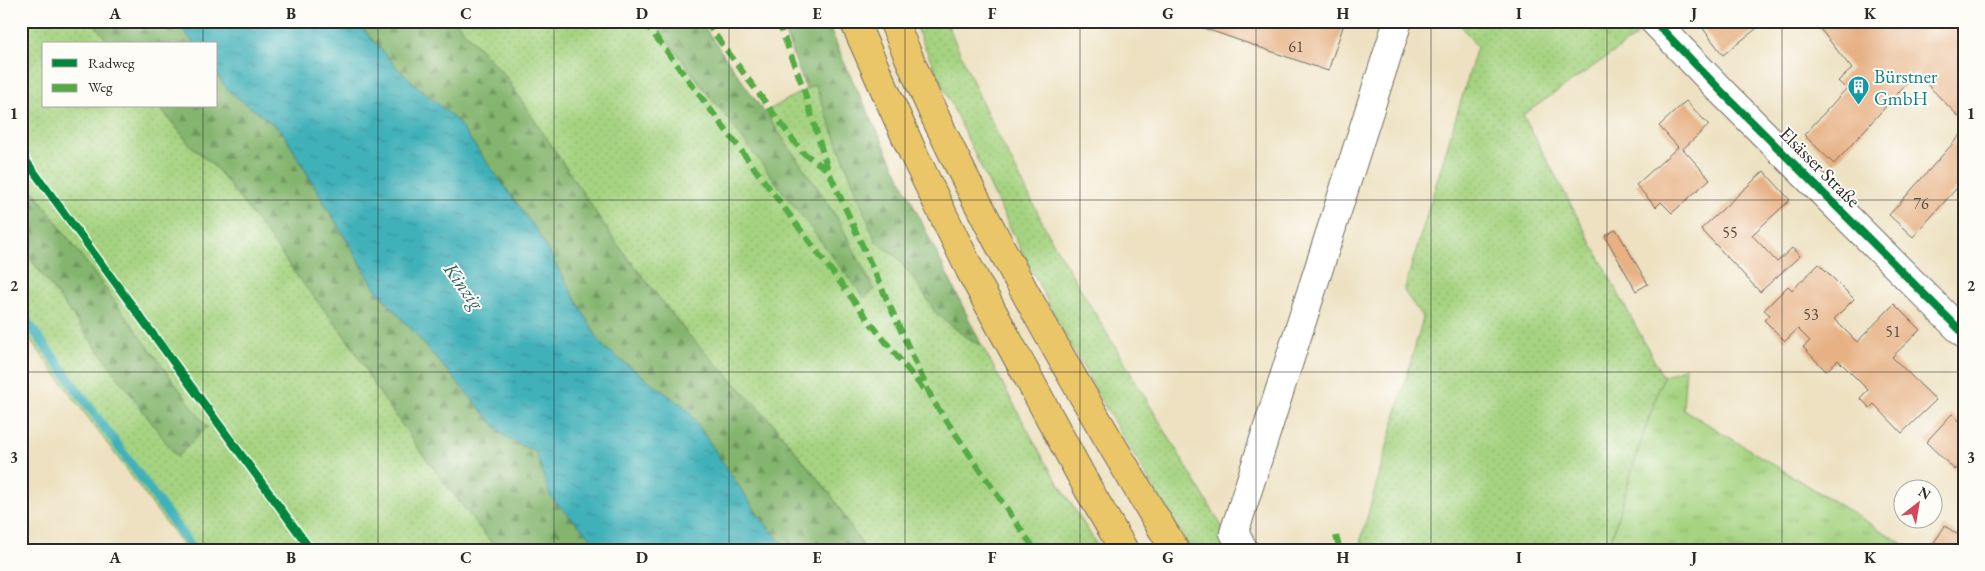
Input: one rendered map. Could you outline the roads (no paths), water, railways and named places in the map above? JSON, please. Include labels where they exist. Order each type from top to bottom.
[{"type":"highway","points":[[854,21],[914,154],[970,270],[1077,468],[1124,550]]},
{"type":"highway","points":[[893,21],[940,128],[1056,349],[1117,455],[1175,550]]},
{"type":"street","points":[[1244,550],[1234,533],[1398,21]]},
{"type":"street","name":"Elsässer Straße","points":[[1654,21],[1722,92],[1964,334]]},
{"type":"water","name":"Kinzig","points":[[177,21],[356,21],[398,69],[456,120],[537,231],[602,346],[687,409],[759,516],[788,550],[596,550],[593,540],[550,496],[536,452],[506,438],[375,288],[282,131],[229,91],[218,77],[218,42],[193,42]]},
{"type":"waterway","points":[[21,313],[194,550]]},
{"type":"place","name":"Bürstner GmbH","points":[[1858,106]]}]
